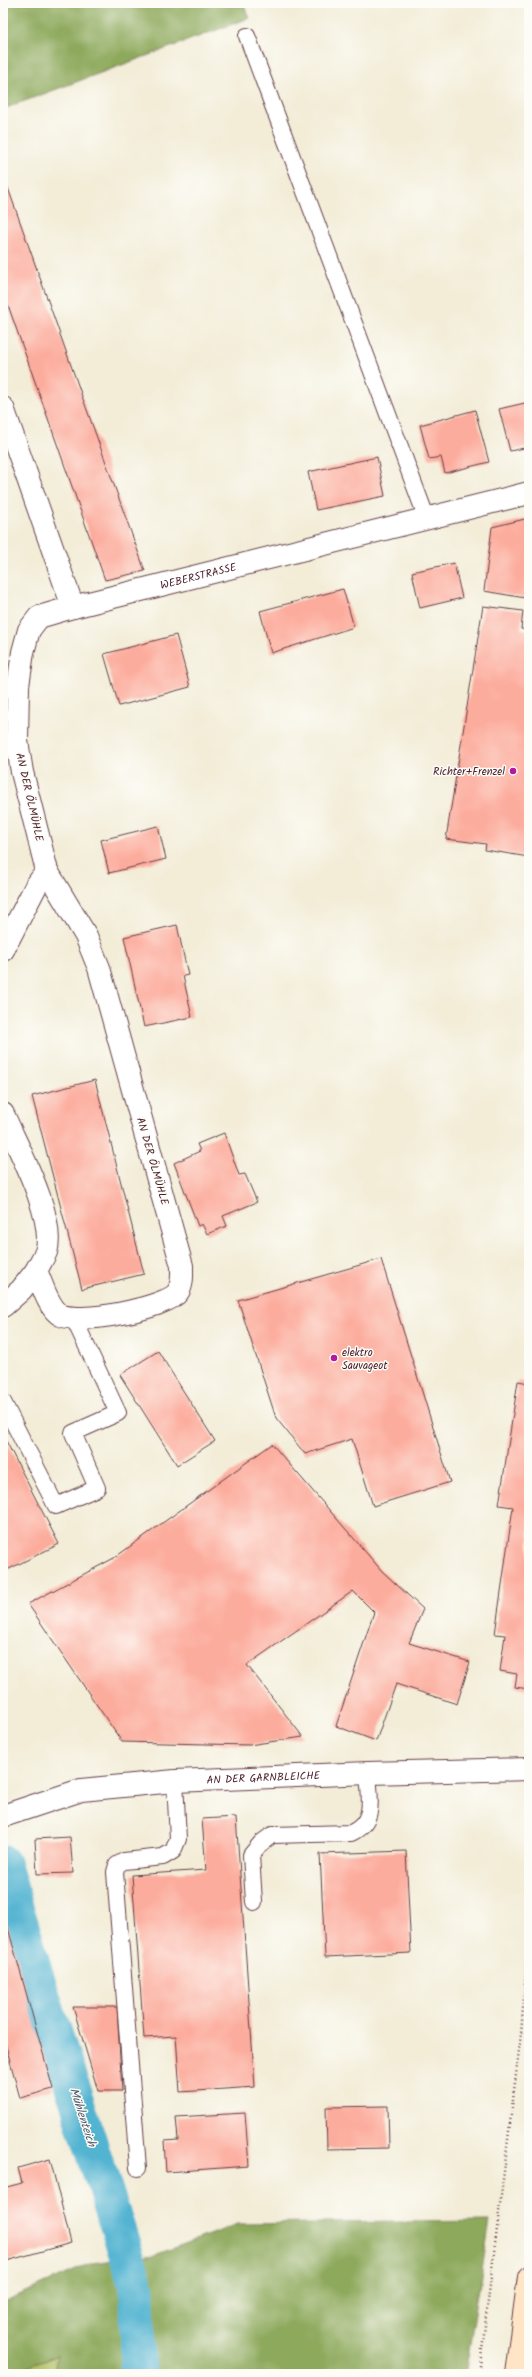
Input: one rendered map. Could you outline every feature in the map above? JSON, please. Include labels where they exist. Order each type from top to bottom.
[{"type":"main road","points":[[516,2374],[529,2277]]},
{"type":"street","points":[[3,408],[73,607]]},
{"type":"street","name":"WEBERSTRASSE","points":[[73,607],[529,493]]},
{"type":"street","name":"AN DER ÖLMÜHLE","points":[[36,1271],[49,1300],[59,1314],[74,1319],[91,1319],[165,1302],[178,1293],[182,1281],[182,1266],[99,968],[86,936],[48,871],[22,772],[17,741],[18,686],[23,652],[29,630],[39,617],[73,607]]},
{"type":"street","points":[[3,950],[36,886],[48,871]]},
{"type":"street","points":[[3,1114],[44,1211],[48,1233],[46,1251],[36,1271],[21,1290],[3,1306]]},
{"type":"street","name":"AN DER GARNBLEICHE","points":[[8,1815],[80,1790],[175,1781],[368,1773],[529,1769]]},
{"type":"lane","points":[[247,36],[427,519]]},
{"type":"lane","points":[[3,1402],[56,1506],[97,1488],[73,1433],[118,1413],[74,1319]]},
{"type":"lane","points":[[254,1902],[251,1855],[261,1843],[272,1836],[351,1833],[362,1828],[370,1814],[368,1773]]},
{"type":"lane","points":[[138,2168],[115,1872],[118,1865],[124,1861],[163,1857],[173,1851],[178,1839],[175,1781]]},
{"type":"path","points":[[479,2374],[521,2034],[529,1931]]},
{"type":"green space","points":[[3,3],[243,3],[249,18],[3,109]]},
{"type":"green space","points":[[490,2221],[465,2374],[54,2374],[58,2355],[10,2374],[3,2374],[3,2302],[92,2263],[155,2255],[238,2224]]},
{"type":"green space","points":[[59,2355],[54,2374],[10,2374]]},
{"type":"building","points":[[3,174],[145,571],[105,580],[3,291]]},
{"type":"building","points":[[529,402],[529,447],[510,451],[499,409]]},
{"type":"building","points":[[475,410],[489,462],[445,473],[441,457],[429,459],[420,425]]},
{"type":"building","points":[[377,457],[385,496],[316,510],[308,472]]},
{"type":"building","points":[[529,518],[529,567],[525,598],[484,591],[492,527]]},
{"type":"building","points":[[454,563],[462,598],[420,608],[412,572]]},
{"type":"building","points":[[343,589],[354,627],[271,653],[260,611]]},
{"type":"building","points":[[483,606],[523,611],[521,629],[529,630],[529,857],[485,850],[486,844],[446,839]]},
{"type":"building","points":[[176,635],[190,687],[119,706],[104,654]]},
{"type":"building","points":[[158,826],[166,859],[109,873],[101,840]]},
{"type":"building","points":[[177,925],[188,975],[183,976],[192,1017],[144,1027],[124,937]]},
{"type":"building","points":[[95,1080],[144,1274],[82,1289],[32,1096]]},
{"type":"building","points":[[224,1133],[239,1175],[245,1174],[257,1202],[223,1216],[227,1226],[207,1234],[202,1224],[198,1226],[174,1163],[200,1151],[197,1144]]},
{"type":"building","name":"elektro Sauvageot","points":[[381,1259],[450,1482],[373,1506],[352,1439],[305,1454],[276,1418],[238,1300]]},
{"type":"building","points":[[158,1351],[215,1441],[177,1465],[120,1375]]},
{"type":"building","points":[[518,1381],[529,1383],[529,1689],[515,1687],[517,1674],[500,1671],[505,1635],[495,1634],[513,1507],[499,1505]]},
{"type":"building","points":[[3,1435],[59,1544],[3,1572]]},
{"type":"building","points":[[272,1444],[382,1571],[423,1609],[409,1643],[470,1662],[457,1704],[396,1684],[376,1741],[336,1726],[374,1612],[353,1591],[247,1665],[303,1737],[249,1745],[122,1742],[28,1604],[114,1558]]},
{"type":"building","points":[[236,1817],[255,2087],[180,2092],[176,2036],[144,2038],[132,1875],[206,1870],[202,1819]]},
{"type":"building","points":[[70,1837],[73,1873],[37,1874],[35,1839]]},
{"type":"building","points":[[406,1851],[411,1953],[325,1957],[320,1854]]},
{"type":"building","points":[[3,1910],[53,2089],[20,2098],[3,2035]]},
{"type":"building","points":[[73,2007],[117,2007],[122,2091],[98,2091]]},
{"type":"building","points":[[388,2106],[389,2148],[327,2149],[326,2107]]},
{"type":"building","points":[[245,2113],[249,2166],[166,2172],[164,2141],[178,2140],[176,2117]]},
{"type":"building","points":[[50,2159],[71,2243],[3,2262],[3,2188],[22,2183],[18,2168]]},
{"type":"waterway","name":"Mühlenteich","points":[[3,1863],[40,1987],[137,2288],[138,2374]]},
{"type":"place","name":"Richter+Frenzel","points":[[513,771]]},
{"type":"place","name":"elektro Sauvageot","points":[[334,1358]]}]
